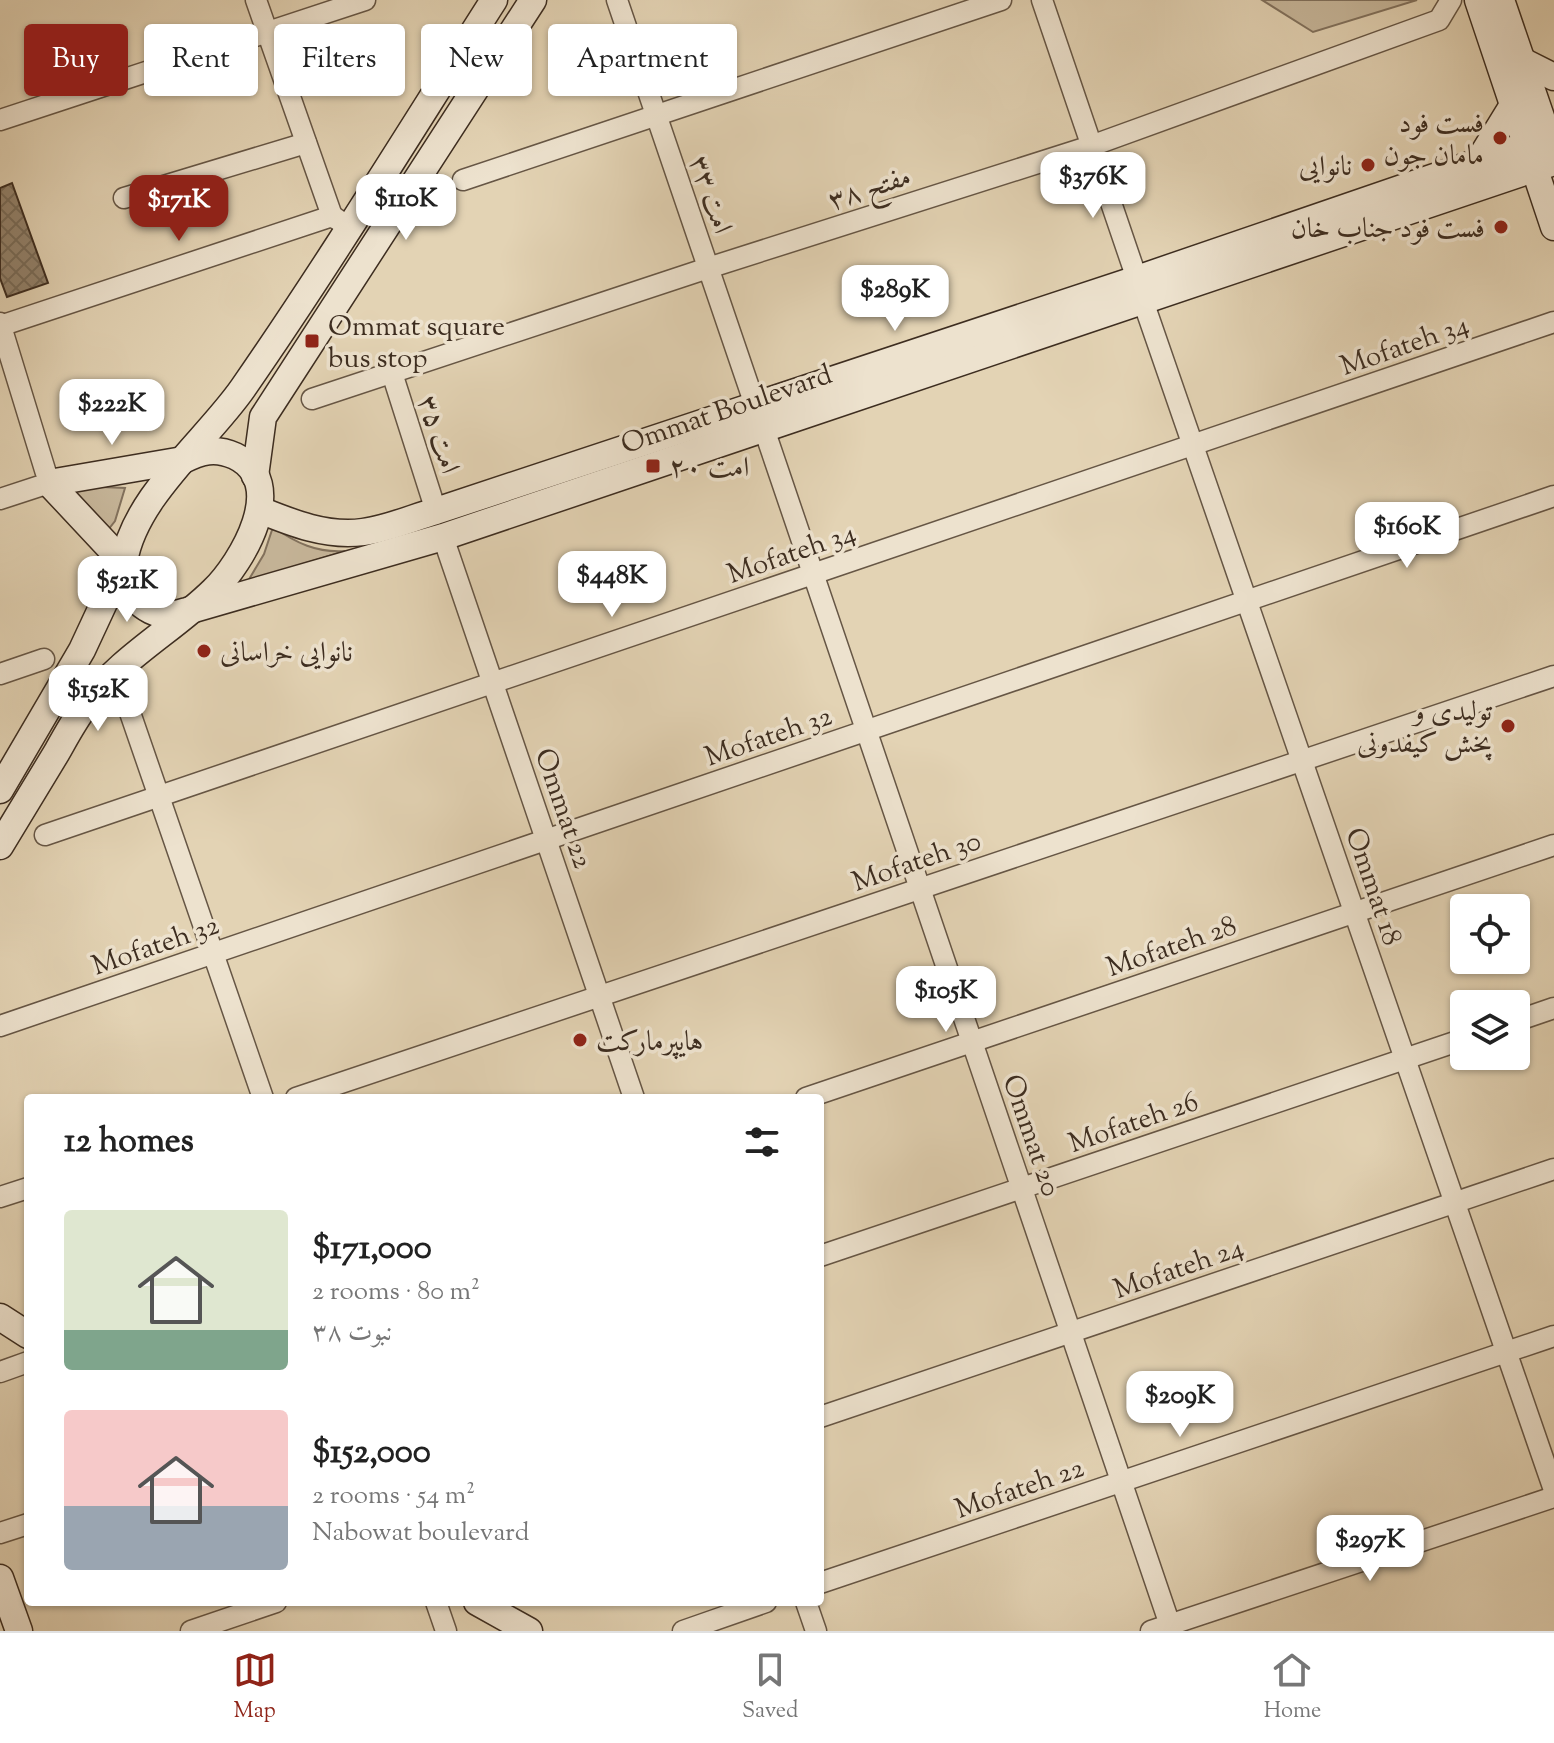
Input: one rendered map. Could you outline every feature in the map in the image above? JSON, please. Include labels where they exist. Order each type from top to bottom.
[{"type":"main road","points":[[0,790],[82,650],[137,525],[157,491],[235,400],[341,222],[494,0]]},
{"type":"main road","points":[[255,476],[263,417],[533,0]]},
{"type":"main road","points":[[1478,0],[1513,105],[1545,151]]},
{"type":"main road","points":[[1501,0],[1522,61],[1545,151],[1554,227]]},
{"type":"main road","points":[[1522,61],[1554,77]]},
{"type":"main road","points":[[1478,162],[1513,105]]},
{"type":"main road","name":"Ommat Boulevard","points":[[1140,290],[1478,162],[1545,151]]},
{"type":"main road","name":"Ommat Boulevard","points":[[187,611],[1545,151]]},
{"type":"main road","points":[[0,846],[85,706],[116,670],[213,592],[233,568],[249,540],[260,510],[261,493],[255,476],[242,460],[223,451],[202,451],[183,460],[49,483]]},
{"type":"main road","points":[[49,483],[123,562],[125,582],[134,599],[150,610],[169,615],[187,611]]},
{"type":"main road","name":"Ommat Boulevard","points":[[260,510],[324,531],[363,532],[440,524]]},
{"type":"main road","points":[[0,1317],[24,1332]]},
{"type":"main road","points":[[0,1578],[19,1631]]},
{"type":"main road","points":[[484,1606],[529,1631]]},
{"type":"street","points":[[0,499],[49,483],[0,325],[341,222],[306,143],[256,0]]},
{"type":"street","points":[[0,120],[365,0]]},
{"type":"street","name":"امت ۳۳","points":[[617,0],[759,417]]},
{"type":"street","points":[[463,180],[1001,0]]},
{"type":"street","name":"Ommat 18","points":[[1042,0],[1554,1490]]},
{"type":"street","name":"مفتح ۳۸","points":[[312,399],[1091,146],[1439,20],[1451,0]]},
{"type":"street","points":[[124,198],[306,143]]},
{"type":"street","name":"Mofateh 34","points":[[45,835],[1554,322]]},
{"type":"street","name":"امت ۳۵","points":[[392,373],[440,524]]},
{"type":"street","name":"Ommat 20","points":[[759,417],[1071,1332],[1121,1482],[1165,1629]]},
{"type":"street","name":"Mofateh 32","points":[[0,1026],[1554,496]]},
{"type":"street","name":"Ommat 22","points":[[440,524],[633,1094]]},
{"type":"street","points":[[0,674],[44,659]]},
{"type":"street","name":"Mofateh 30","points":[[308,1094],[1554,676]]},
{"type":"street","points":[[126,701],[262,1094]]},
{"type":"street","name":"Mofateh 28","points":[[818,1094],[1554,845]]},
{"type":"street","points":[[1530,1016],[1554,1008]]},
{"type":"street","name":"Mofateh 26","points":[[824,1255],[1450,1044]]},
{"type":"street","name":"Mofateh 24","points":[[824,1416],[1554,1169]]},
{"type":"street","points":[[0,1197],[24,1189]]},
{"type":"street","name":"Mofateh 22","points":[[824,1582],[1554,1336]]},
{"type":"street","points":[[0,1372],[24,1363]]},
{"type":"street","points":[[1165,1629],[1554,1497]]},
{"type":"street","points":[[0,1533],[24,1525]]},
{"type":"street","points":[[191,1631],[264,1606]]},
{"type":"street","points":[[437,1606],[446,1631]]},
{"type":"street","points":[[683,1631],[755,1606]]},
{"type":"street","points":[[807,1606],[816,1631]]},
{"type":"shaded area","points":[[1262,0],[1417,0],[1313,32]]},
{"type":"shaded area","points":[[79,486],[125,488],[115,521],[104,535],[65,495]]},
{"type":"shaded area","points":[[273,527],[307,546],[345,551],[248,581],[264,554]]},
{"type":"building","points":[[12,183],[48,283],[7,297],[0,278],[0,188]]},
{"type":"place","name":"فست فود مامان جون","points":[[1500,138]]},
{"type":"place","name":"نانوایی","points":[[1368,165]]},
{"type":"place","name":"فست فود جناب خان","points":[[1501,227]]},
{"type":"place","name":"Ommat square bus stop","points":[[312,341]]},
{"type":"place","name":"امت ۲۰","points":[[653,466]]},
{"type":"place","name":"نانوایی خراسانی","points":[[204,651]]},
{"type":"place","name":"تولیدی و پخش کیفدونی","points":[[1508,726]]},
{"type":"place","name":"هایپرمارکت","points":[[580,1040]]}]
